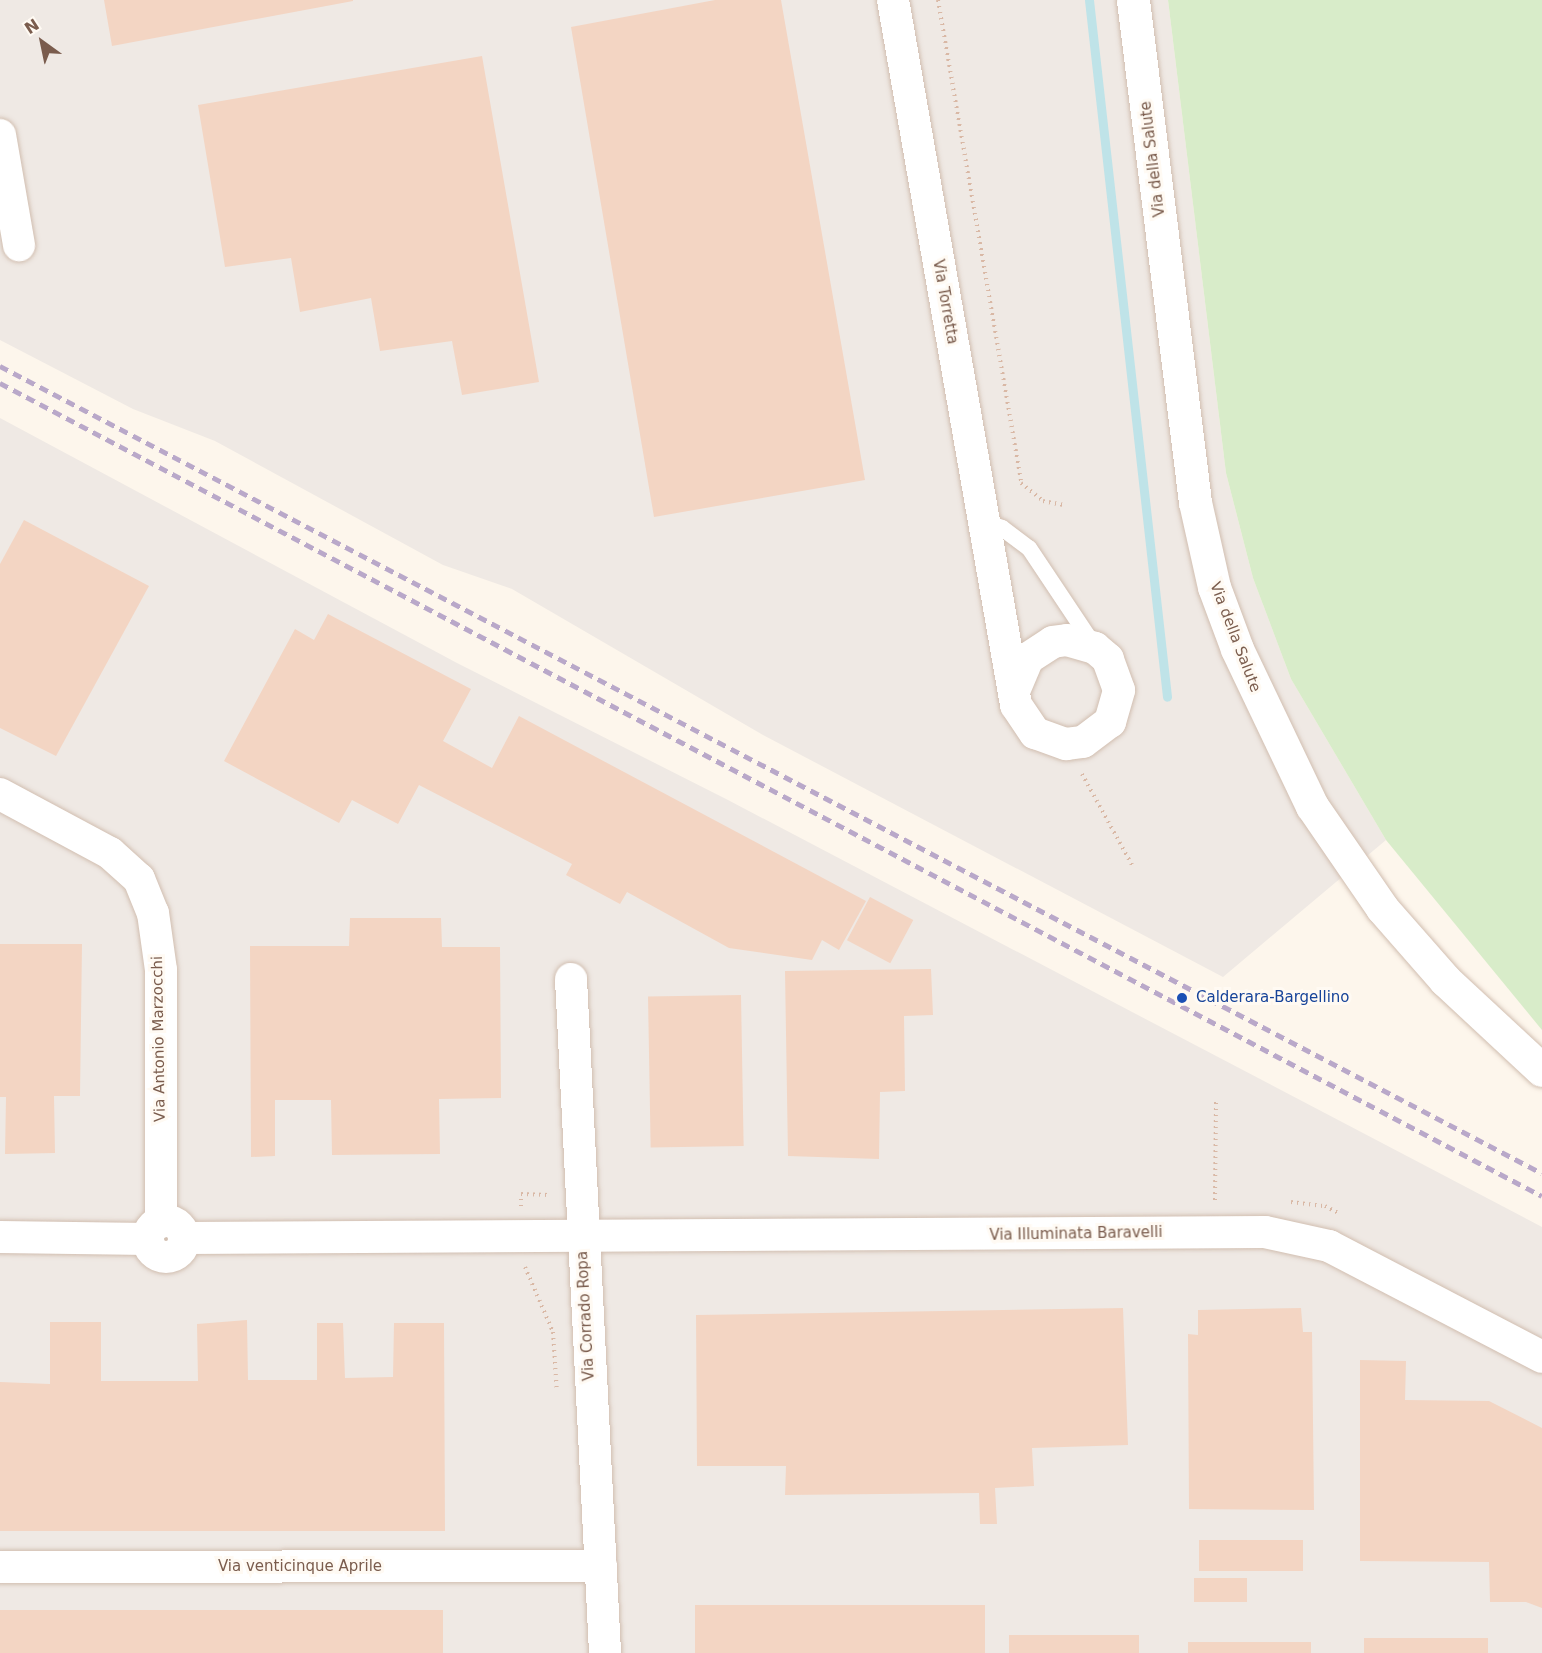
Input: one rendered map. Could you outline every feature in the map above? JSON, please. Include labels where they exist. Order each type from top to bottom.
[{"type":"street","name":"Via Torretta","points":[[893,0],[997,603],[1015,688],[1023,721],[1035,733],[1066,744]]},
{"type":"street","name":"Via della Salute","points":[[1133,0],[1195,502],[1214,587],[1233,639],[1263,709],[1312,806],[1382,908],[1445,980],[1542,1070]]},
{"type":"street","points":[[0,135],[4,187],[19,245]]},
{"type":"street","points":[[997,603],[1024,628],[1053,642]]},
{"type":"street","points":[[1015,688],[1028,658],[1053,642],[1067,640],[1095,648],[1116,674],[1117,707],[1098,734],[1066,744]]},
{"type":"street","name":"Via Antonio Marzocchi","points":[[0,794],[110,853],[139,879],[153,913],[161,970],[164,1233]]},
{"type":"street","name":"Via Corrado Ropa","points":[[571,979],[581,1238],[605,1653]]},
{"type":"street","points":[[0,1237],[164,1233],[522,1235],[581,1238]]},
{"type":"street","name":"Via Illuminata Baravelli","points":[[581,1238],[1288,1235],[1329,1246],[1542,1358]]},
{"type":"street","name":"Via venticinque Aprile","points":[[0,1567],[601,1566]]},
{"type":"lane","points":[[984,522],[1002,528],[1029,548],[1095,648]]},
{"type":"path","points":[[938,0],[1021,483],[1043,501],[1064,505]]},
{"type":"path","points":[[1066,744],[1132,866]]},
{"type":"path","points":[[1203,1201],[1215,1201],[1216,1098]]},
{"type":"path","points":[[557,1402],[553,1332],[523,1263],[521,1194],[580,1196]]},
{"type":"shaded area","points":[[0,0],[1168,0],[1226,473],[1253,578],[1291,679],[1386,840],[1223,977],[763,735],[512,589],[443,565],[215,441],[133,409],[0,340]]},
{"type":"shaded area","points":[[0,418],[457,663],[728,800],[1542,1227],[1542,1653],[0,1653]]},
{"type":"green space","points":[[1168,0],[1542,0],[1542,1030],[1386,840],[1291,679],[1253,578],[1226,473]]},
{"type":"building","points":[[104,0],[353,0],[353,1],[112,46]]},
{"type":"building","points":[[715,0],[781,0],[865,480],[654,517],[571,27]]},
{"type":"building","points":[[482,56],[539,382],[462,395],[452,341],[380,351],[371,298],[300,312],[291,258],[225,267],[198,105]]},
{"type":"building","points":[[24,520],[149,586],[56,756],[0,728],[0,564]]},
{"type":"building","points":[[328,614],[471,689],[443,741],[492,768],[519,716],[866,901],[839,950],[822,940],[812,960],[729,948],[627,892],[620,904],[566,875],[572,864],[419,785],[398,824],[352,800],[339,823],[224,761],[295,629],[314,640]]},
{"type":"building","points":[[870,897],[913,920],[890,963],[847,940]]},
{"type":"building","points":[[350,918],[441,918],[442,947],[500,947],[501,1098],[439,1099],[440,1154],[332,1155],[331,1100],[275,1100],[275,1156],[251,1157],[250,946],[349,946]]},
{"type":"building","points":[[0,944],[82,944],[80,1096],[54,1096],[55,1153],[5,1154],[6,1097],[0,1097]]},
{"type":"building","points":[[931,969],[933,1015],[904,1016],[905,1091],[880,1092],[879,1159],[788,1156],[785,971]]},
{"type":"building","points":[[741,995],[744,1146],[651,1148],[648,997]]},
{"type":"building","points":[[1123,1308],[1128,1445],[1032,1448],[1034,1486],[995,1488],[997,1524],[980,1524],[979,1493],[785,1495],[786,1466],[697,1466],[696,1315]]},
{"type":"building","points":[[1301,1308],[1303,1332],[1312,1332],[1314,1510],[1189,1509],[1188,1334],[1198,1335],[1198,1310]]},
{"type":"building","points":[[247,1320],[248,1380],[317,1380],[317,1323],[343,1323],[345,1378],[393,1377],[394,1323],[444,1323],[445,1531],[0,1531],[0,1382],[50,1384],[50,1322],[101,1322],[101,1381],[198,1381],[197,1324]]},
{"type":"building","points":[[1360,1360],[1406,1361],[1405,1400],[1489,1401],[1542,1428],[1542,1608],[1526,1602],[1490,1602],[1489,1562],[1360,1561]]},
{"type":"building","points":[[1199,1540],[1303,1540],[1303,1571],[1199,1571]]},
{"type":"building","points":[[1194,1578],[1247,1578],[1247,1602],[1194,1602]]},
{"type":"building","points":[[695,1605],[985,1605],[985,1653],[695,1653]]},
{"type":"building","points":[[0,1610],[443,1610],[443,1653],[0,1653]]},
{"type":"building","points":[[1009,1635],[1139,1635],[1139,1653],[1009,1653]]},
{"type":"building","points":[[1364,1638],[1488,1638],[1488,1653],[1364,1653]]},
{"type":"building","points":[[1188,1642],[1311,1642],[1311,1653],[1188,1653]]},
{"type":"waterway","points":[[1089,0],[1167,697]]},
{"type":"railway","points":[[0,366],[1542,1173]]},
{"type":"railway","points":[[0,383],[1542,1196]]},
{"type":"place","name":"Calderara-Bargellino","points":[[1182,998]]}]
